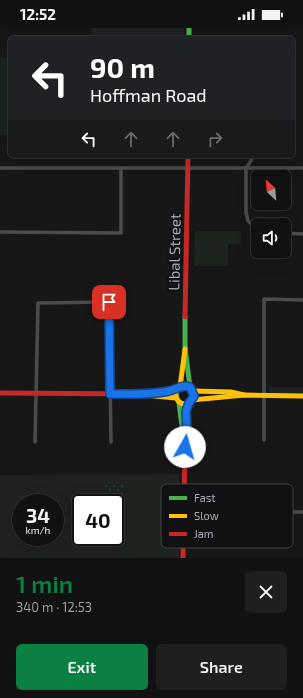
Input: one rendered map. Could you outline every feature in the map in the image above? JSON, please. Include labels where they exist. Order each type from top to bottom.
[{"type":"street","name":"Libal Street","points":[[188,158],[185,348],[192,389]]},
{"type":"street","points":[[251,158],[251,161],[246,168],[246,212],[248,221],[251,224]]},
{"type":"street","points":[[0,168],[303,168]]},
{"type":"street","points":[[0,232],[121,233],[121,168]]},
{"type":"street","points":[[291,233],[303,234]]},
{"type":"street","points":[[264,440],[264,299],[303,300]]},
{"type":"street","points":[[35,442],[38,303],[109,302],[111,442]]},
{"type":"street","name":"Libal Street","points":[[179,388],[183,374],[182,356],[185,348]]},
{"type":"street","points":[[0,392],[141,394],[185,386],[206,394],[233,392],[244,395]]},
{"type":"street","points":[[179,388],[175,393],[178,400],[185,443]]},
{"type":"street","points":[[184,484],[185,443],[192,389]]},
{"type":"street","points":[[141,394],[151,397],[168,396],[178,400],[191,402],[244,395],[303,396]]},
{"type":"street","points":[[183,548],[183,558]]},
{"type":"shaded area","points":[[91,28],[184,28],[184,36],[91,36]]},
{"type":"shaded area","points":[[0,57],[8,59],[8,135],[0,135]]},
{"type":"shaded area","points":[[195,231],[241,231],[241,244],[228,244],[228,266],[194,266]]},
{"type":"shaded area","points":[[269,387],[303,387],[303,393],[269,393]]},
{"type":"shaded area","points":[[179,474],[179,484],[161,484],[161,548],[179,548],[179,558],[0,558],[0,475]]},
{"type":"shaded area","points":[[174,477],[174,484],[161,484],[161,548],[172,548],[172,558],[123,558],[124,478]]},
{"type":"shaded area","points":[[123,483],[122,494],[105,494],[104,484]]},
{"type":"shaded area","points":[[42,551],[54,555],[54,558],[17,558]]},
{"type":"traffic: fast","points":[[189,28],[189,36]]},
{"type":"traffic: fast","points":[[185,317],[185,348],[190,387]]},
{"type":"traffic: fast","points":[[179,403],[184,442]]},
{"type":"traffic: slow","points":[[180,387],[185,349]]},
{"type":"traffic: slow","points":[[181,386],[189,386],[194,391],[194,395],[192,402],[189,404],[181,404],[176,399],[176,391],[181,386]]},
{"type":"traffic: slow","points":[[193,391],[231,392],[244,395]]},
{"type":"traffic: slow","points":[[144,395],[176,398]]},
{"type":"traffic: slow","points":[[192,400],[244,395],[303,396]]},
{"type":"traffic: jam","points":[[185,317],[188,158]]},
{"type":"traffic: jam","points":[[0,393],[141,394],[178,389]]},
{"type":"traffic: jam","points":[[184,484],[185,443],[189,403]]},
{"type":"traffic: jam","points":[[183,548],[183,558]]},
{"type":"route","points":[[109,302],[110,394],[141,394],[168,391],[182,386],[190,387],[194,393],[194,398],[189,403],[186,411],[187,432],[185,447]]}]
